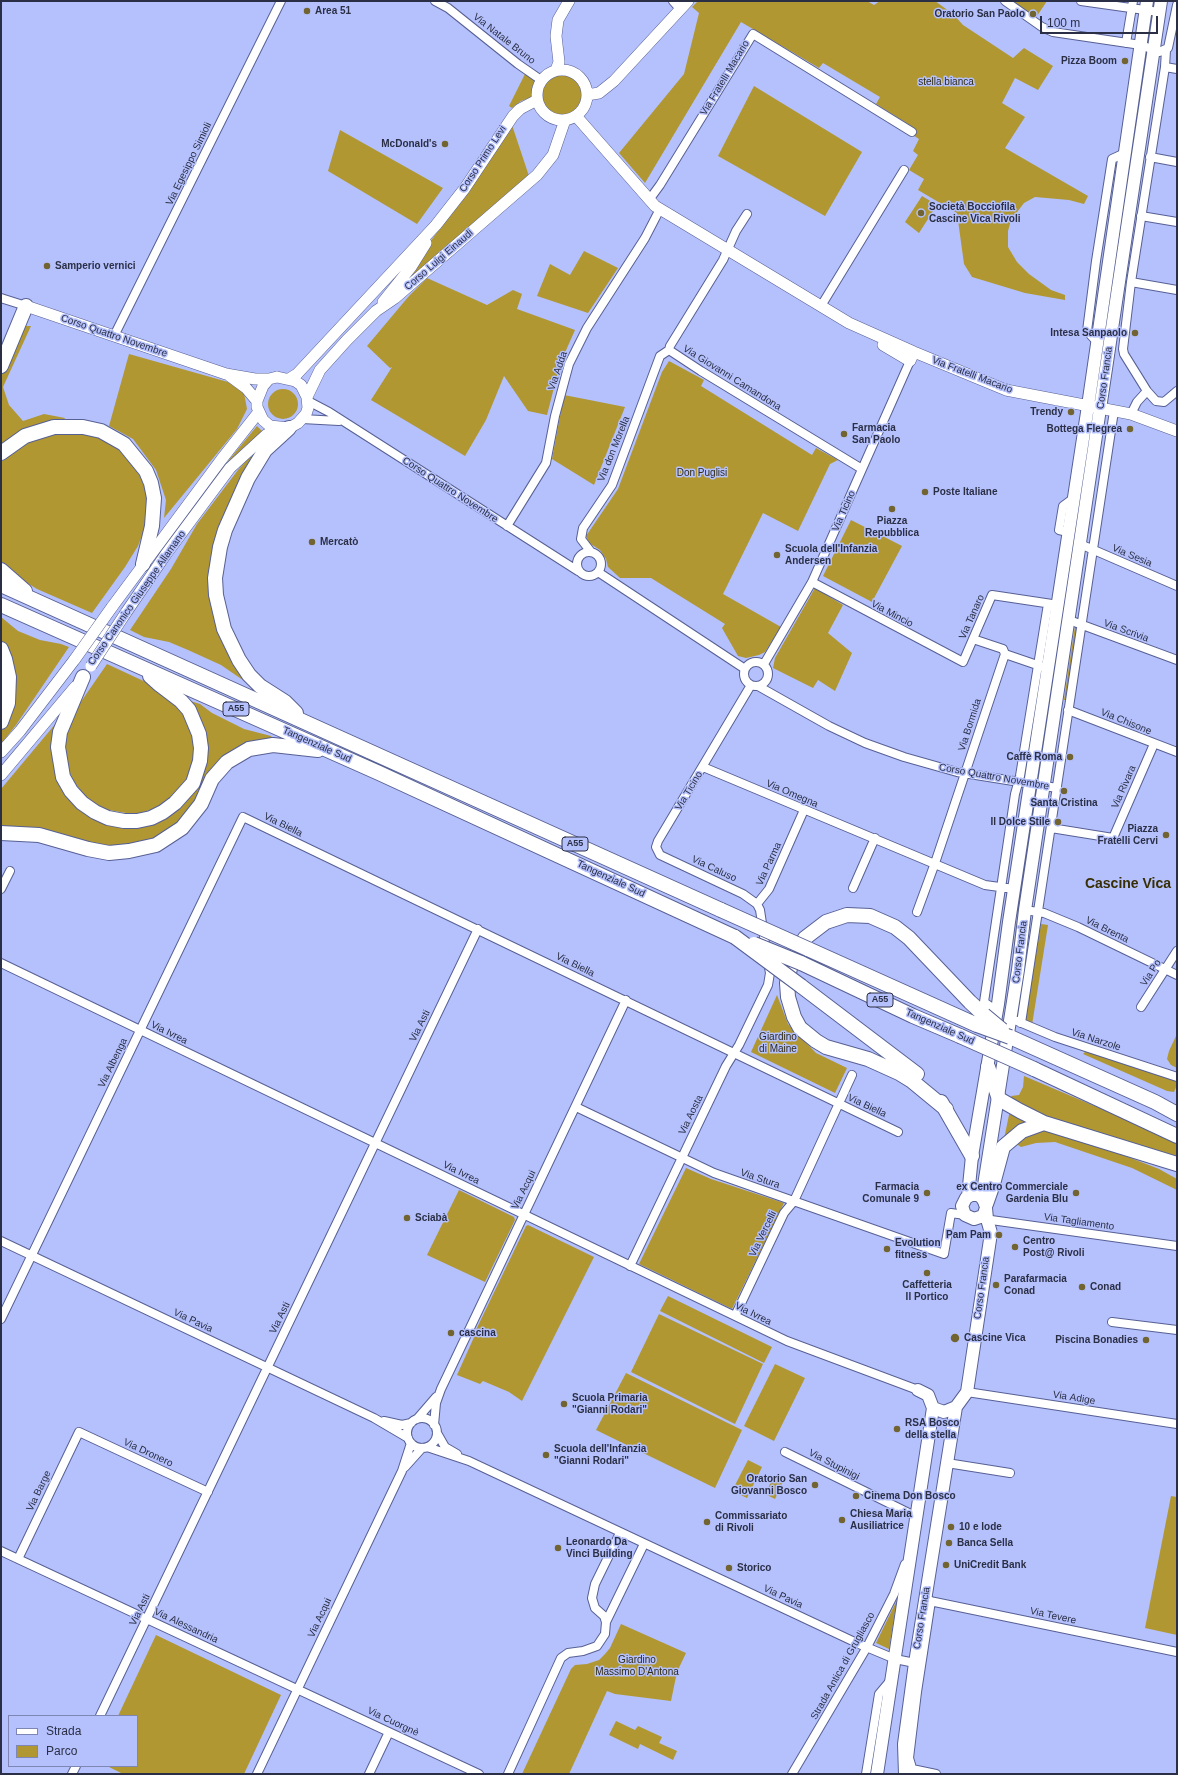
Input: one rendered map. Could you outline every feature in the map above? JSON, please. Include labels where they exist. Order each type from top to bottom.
[{"type":"highway","points":[[1,366],[26,306]]},
{"type":"highway","points":[[1,453],[25,436],[39,430],[54,427],[83,427],[101,431],[124,444],[146,471],[151,483],[154,498],[152,526],[143,564]]},
{"type":"highway","points":[[283,428],[256,462],[225,530],[216,565],[216,595],[224,629],[239,660],[249,675],[260,686],[284,702],[306,723]]},
{"type":"highway","points":[[1,570],[34,599]]},
{"type":"highway","name":"Tangenziale Sud","points":[[1,585],[808,949],[965,1019],[1047,1053],[1155,1102],[1177,1114]]},
{"type":"highway","name":"Tangenziale Sud","points":[[1,605],[332,752],[735,936],[801,963],[913,1016],[1034,1068],[1177,1136]]},
{"type":"highway","points":[[1,649],[9,677],[8,703],[1,722]]},
{"type":"highway","points":[[87,671],[60,732],[58,747],[63,777],[71,791],[82,803],[95,812],[108,818],[124,821],[151,818],[175,804],[193,783],[197,772],[201,748],[199,734],[189,710],[181,701],[160,685],[141,667]]},
{"type":"highway","points":[[1,833],[38,834],[109,854],[156,845],[182,828],[201,804],[212,780],[227,762],[249,749],[273,745],[332,752]]},
{"type":"highway","points":[[946,1109],[912,1081],[899,1073],[868,1059],[826,1048],[800,1028],[794,1017],[788,997],[788,975],[800,945],[805,938],[826,922],[847,915],[870,916],[895,927],[908,938],[970,1002],[1010,1037]]},
{"type":"highway","points":[[735,936],[928,1083],[946,1109],[972,1156]]},
{"type":"highway","points":[[988,1068],[999,1099],[1044,1123],[1080,1133],[1106,1143],[1177,1175]]},
{"type":"highway","points":[[1155,1102],[1177,1105]]},
{"type":"highway","points":[[984,1209],[993,1184],[1003,1147],[1022,1131],[1044,1123]]},
{"type":"highway","points":[[1106,1143],[1177,1164]]},
{"type":"main road","points":[[556,70],[559,62],[556,36],[558,20],[569,1]]},
{"type":"main road","points":[[586,90],[598,93],[607,87],[680,4]]},
{"type":"main road","name":"Corso Francia","points":[[968,1196],[972,1156],[988,1068],[1006,949],[1014,889],[1024,783],[1052,604],[1074,498],[1146,6]]},
{"type":"main road","name":"Corso Francia","points":[[967,1392],[991,1233],[984,1209],[999,1099],[1016,1021],[1025,910],[1160,7]]},
{"type":"main road","points":[[559,55],[563,63],[582,79],[586,90],[587,102],[578,115],[565,120],[550,118],[540,107],[537,100],[536,93],[541,80],[546,75],[556,70],[572,71]]},
{"type":"main road","name":"Corso Primo Levi","points":[[289,379],[297,374],[436,225],[465,188],[513,116],[520,109],[537,100]]},
{"type":"main road","name":"Via Fratelli Macario","points":[[578,115],[588,130],[649,200],[660,209],[849,323],[912,357],[1006,390],[1131,414],[1177,430]]},
{"type":"main road","name":"Corso Luigi Einaudi","points":[[308,399],[320,370],[346,340],[376,311],[395,298],[537,175],[553,155],[565,120]]},
{"type":"main road","name":"Corso Primo Levi","points":[[376,311],[411,267],[436,225]]},
{"type":"main road","name":"Corso Quattro Novembre","points":[[26,306],[226,374],[255,379],[269,379]]},
{"type":"main road","name":"Corso Quattro Novembre","points":[[226,374],[246,388],[257,401]]},
{"type":"main road","points":[[277,377],[289,379],[301,385],[308,399],[308,408],[302,419],[294,426],[283,428],[270,426],[258,413],[257,401],[262,386],[269,379],[277,377]]},
{"type":"main road","name":"Corso Canonico Giuseppe Allamano","points":[[1,752],[20,731],[75,659],[143,564],[258,413]]},
{"type":"main road","name":"Corso Canonico Giuseppe Allamano","points":[[1,775],[87,671],[166,554],[230,468],[266,435],[283,428]]},
{"type":"main road","points":[[975,1194],[984,1209],[971,1219],[965,1215],[962,1206],[968,1196],[975,1194]]},
{"type":"main road","points":[[877,1774],[895,1659],[899,1595],[913,1543],[933,1408],[928,1395],[918,1390]]},
{"type":"main road","points":[[933,1408],[944,1412],[956,1407],[967,1392]]},
{"type":"main road","name":"Corso Francia","points":[[909,1772],[904,1744],[915,1663],[928,1600],[956,1407]]},
{"type":"street","name":"Via Egesippo Simioli","points":[[114,336],[281,1]]},
{"type":"street","name":"Via Natale Bruno","points":[[435,1],[448,8],[518,64],[541,80]]},
{"type":"street","points":[[558,20],[561,1]]},
{"type":"street","points":[[1005,1],[1048,30],[1140,45],[1159,52],[1166,50]]},
{"type":"street","points":[[1081,1],[1160,7]]},
{"type":"street","points":[[1126,43],[1132,5]]},
{"type":"street","name":"Corso Francia","points":[[1147,391],[1124,354],[1123,349],[1131,282],[1165,67],[1166,50],[1170,44],[1177,5]]},
{"type":"street","name":"Via Fratelli Macario","points":[[649,200],[660,185],[752,34],[912,132]]},
{"type":"street","points":[[1165,67],[1177,69]]},
{"type":"street","points":[[1150,157],[1177,162]]},
{"type":"street","points":[[821,306],[904,170]]},
{"type":"street","name":"Via Adda","points":[[507,526],[546,463],[569,364],[587,328],[645,238],[660,209]]},
{"type":"street","points":[[728,250],[747,214]]},
{"type":"street","points":[[1141,216],[1177,222]]},
{"type":"street","name":"Via Giovanni Camandona","points":[[728,250],[670,346],[670,350],[701,371],[862,469]]},
{"type":"street","points":[[1131,282],[1177,290]]},
{"type":"street","name":"Corso Quattro Novembre","points":[[1,298],[26,306]]},
{"type":"street","name":"Via don Morella","points":[[591,552],[581,539],[583,528],[612,485],[660,356],[670,350]]},
{"type":"street","name":"Via Ticino","points":[[764,664],[812,582],[912,357]]},
{"type":"street","points":[[1131,414],[1137,402],[1147,391],[1156,401],[1162,403],[1177,391]]},
{"type":"street","name":"Corso Quattro Novembre","points":[[308,399],[578,571]]},
{"type":"street","name":"Corso Francia","points":[[1016,1021],[1039,912],[1068,709],[1114,411]]},
{"type":"street","name":"Corso Quattro Novembre","points":[[302,419],[322,419],[344,422]]},
{"type":"street","name":"Via Sesia","points":[[1080,544],[1093,551],[1177,586]]},
{"type":"street","points":[[591,552],[599,559],[601,566],[598,572],[588,577],[578,571],[577,560],[582,554],[591,552]]},
{"type":"street","name":"Corso Quattro Novembre","points":[[557,558],[577,560]]},
{"type":"street","points":[[598,572],[745,669]]},
{"type":"street","name":"Via Mincio","points":[[812,582],[963,662]]},
{"type":"street","name":"Via Tanaro","points":[[963,662],[992,595],[1052,604]]},
{"type":"street","name":"Via Scrivia","points":[[1069,620],[1177,660]]},
{"type":"street","points":[[973,639],[1003,649],[1005,654],[1043,667]]},
{"type":"street","name":"Via Bormida","points":[[917,912],[935,863],[1005,654]]},
{"type":"street","points":[[754,662],[764,664],[767,667],[769,675],[765,682],[755,686],[744,676],[745,669],[754,662]]},
{"type":"street","name":"Corso Quattro Novembre","points":[[755,686],[829,726],[865,743],[930,766],[1057,788]]},
{"type":"street","name":"Via Ticino","points":[[660,855],[656,847],[658,841],[755,686]]},
{"type":"street","points":[[1056,705],[1068,709]]},
{"type":"street","name":"Via Chisone","points":[[1068,709],[1177,752]]},
{"type":"street","name":"Via Rivara","points":[[1051,828],[1112,838],[1154,744]]},
{"type":"street","name":"Via Omegna","points":[[703,767],[985,885],[1014,889]]},
{"type":"street","name":"Corso Francia","points":[[997,1011],[984,1002],[1015,794],[1024,783]]},
{"type":"street","name":"Via Parma","points":[[757,904],[770,889],[804,810]]},
{"type":"street","name":"Via Biella","points":[[243,817],[898,1132]]},
{"type":"street","name":"Via Albenga","points":[[1,1319],[243,817]]},
{"type":"street","points":[[853,888],[875,838]]},
{"type":"street","name":"Via Caluso","points":[[660,855],[743,894],[757,904]]},
{"type":"street","points":[[1,889],[10,871]]},
{"type":"street","name":"Via Aosta","points":[[630,1266],[726,1066],[734,1054],[768,985],[770,973],[760,910],[757,904]]},
{"type":"street","name":"Via Brenta","points":[[1025,910],[1039,912],[1078,927],[1177,975]]},
{"type":"street","name":"Via Asti","points":[[100,1715],[478,929]]},
{"type":"street","name":"Corso Francia","points":[[992,947],[1006,949]]},
{"type":"street","name":"Via Po","points":[[1141,1007],[1177,951]]},
{"type":"street","name":"Via Ivrea","points":[[1,963],[787,1341],[918,1390]]},
{"type":"street","name":"Via Acqui","points":[[436,1429],[436,1403],[441,1389],[626,1000]]},
{"type":"street","name":"Via Narzole","points":[[1016,1021],[1055,1037],[1177,1077]]},
{"type":"street","name":"Via Vercelli","points":[[735,1316],[784,1213],[794,1201],[852,1076]]},
{"type":"street","name":"Via Stura","points":[[576,1107],[714,1173],[944,1254],[951,1213],[965,1215]]},
{"type":"street","name":"Via Tagliamento","points":[[984,1209],[1177,1246]]},
{"type":"street","name":"Via Pavia","points":[[1,1241],[375,1419],[409,1441]]},
{"type":"street","points":[[1112,1322],[1177,1330]]},
{"type":"street","name":"Via Acqui","points":[[414,1421],[429,1406],[441,1389]]},
{"type":"street","name":"Via Adige","points":[[967,1392],[1177,1424]]},
{"type":"street","name":"Via Pavia","points":[[375,1419],[402,1425],[414,1421]]},
{"type":"street","points":[[427,1419],[436,1429],[434,1442],[424,1448],[409,1441],[407,1430],[414,1421],[427,1419]]},
{"type":"street","name":"Via Pavia","points":[[436,1429],[445,1447],[467,1460],[620,1533],[867,1647],[895,1659],[915,1663]]},
{"type":"street","name":"Via Dronero","points":[[79,1432],[208,1492]]},
{"type":"street","name":"Via Barge","points":[[18,1558],[79,1432]]},
{"type":"street","name":"Via Acqui","points":[[257,1774],[402,1471],[409,1441]]},
{"type":"street","name":"Via Acqui","points":[[402,1471],[424,1448]]},
{"type":"street","name":"Via Pavia","points":[[424,1448],[467,1460]]},
{"type":"street","name":"Via Stupinigi","points":[[785,1452],[917,1517]]},
{"type":"street","points":[[947,1463],[1010,1473]]},
{"type":"street","points":[[606,1622],[604,1616],[595,1608],[592,1598],[595,1584],[620,1533]]},
{"type":"street","points":[[508,1774],[561,1658],[568,1653],[583,1651],[597,1646],[605,1634],[606,1622],[644,1544]]},
{"type":"street","name":"Via Alessandria","points":[[1,1551],[298,1689]]},
{"type":"street","name":"Strada Antica di Grugliasco","points":[[792,1774],[899,1595]]},
{"type":"street","name":"Corso Francia","points":[[909,1772],[909,1758],[928,1600]]},
{"type":"street","name":"Via Tevere","points":[[928,1600],[1177,1652]]},
{"type":"street","points":[[866,1774],[879,1694],[892,1679]]},
{"type":"street","name":"Via Cuorgnè","points":[[298,1689],[479,1774]]},
{"type":"street","points":[[369,1774],[389,1732]]},
{"type":"street","points":[[909,1772],[936,1774]]},
{"type":"green space","name":"stella bianca","points":[[698,1],[867,1],[874,5],[880,1],[935,1],[953,14],[963,25],[1013,58],[1024,48],[1053,66],[1038,90],[1015,78],[1002,103],[1025,117],[1005,148],[1088,196],[1084,204],[1069,200],[1035,197],[1024,203],[1011,220],[1008,231],[1008,247],[1017,262],[1029,274],[1051,290],[1065,295],[1065,300],[1025,293],[972,277],[964,264],[957,213],[918,190],[924,179],[909,170],[918,155],[913,151],[919,139],[905,130],[908,124],[876,104],[880,97],[823,63],[819,68],[741,22],[645,183],[619,153],[684,74],[699,13],[692,7]]},
{"type":"green space","name":"Oratorio San Paolo","points":[[1009,1],[1047,1],[1035,19]]},
{"type":"green space","points":[[1144,66],[1146,68],[1097,397],[1093,397]]},
{"type":"green space","points":[[525,74],[536,81],[532,87],[532,97],[521,101],[512,108],[509,106]]},
{"type":"green space","points":[[558,74],[566,74],[574,77],[580,83],[583,95],[580,107],[574,113],[566,116],[558,116],[550,113],[544,107],[541,99],[541,91],[544,83],[550,77]]},
{"type":"green space","points":[[754,86],[862,152],[825,216],[718,156]]},
{"type":"green space","points":[[511,122],[529,176],[519,191],[405,281],[430,242],[462,198]]},
{"type":"green space","points":[[340,130],[443,188],[417,224],[328,171]]},
{"type":"green space","name":"Società Bocciofila Cascine Vica Rivoli","points":[[922,196],[937,205],[919,233],[905,222]]},
{"type":"green space","points":[[584,251],[618,268],[588,313],[537,296],[550,264],[570,275]]},
{"type":"green space","points":[[427,278],[487,305],[513,290],[522,294],[517,309],[575,330],[560,364],[547,415],[528,411],[504,376],[486,420],[465,456],[371,400],[392,367],[390,368],[367,346],[409,296]]},
{"type":"green space","points":[[26,326],[31,326],[3,387],[9,405],[23,421],[44,414],[65,418],[63,421],[1,447],[1,377],[19,336]]},
{"type":"green space","points":[[129,354],[228,382],[244,393],[247,409],[237,429],[164,518],[166,500],[156,470],[133,439],[109,426]]},
{"type":"green space","name":"Don Puglisi","points":[[669,361],[704,380],[701,386],[812,455],[816,448],[838,460],[830,464],[798,531],[763,513],[723,594],[781,627],[765,652],[759,655],[746,658],[738,656],[722,628],[725,624],[651,578],[620,578],[608,567],[606,559],[600,550],[589,543],[586,536],[618,489],[662,372]]},
{"type":"green space","points":[[283,389],[294,393],[298,404],[294,415],[283,419],[272,415],[268,404],[272,393]]},
{"type":"green space","points":[[564,395],[625,407],[594,485],[552,459]]},
{"type":"green space","points":[[1091,421],[1093,421],[1040,772],[1038,771]]},
{"type":"green space","points":[[257,426],[263,432],[243,448],[213,483],[210,483]]},
{"type":"green space","points":[[65,432],[89,434],[110,443],[126,456],[142,479],[147,494],[147,511],[144,530],[138,546],[92,613],[37,589],[19,578],[1,561],[1,462],[22,446],[43,436]]},
{"type":"green space","points":[[251,456],[253,459],[212,591],[253,687],[221,665],[169,642],[144,637],[130,630],[171,569],[197,524],[238,470]]},
{"type":"green space","points":[[851,520],[902,546],[872,602],[823,576]]},
{"type":"green space","points":[[815,588],[843,605],[828,633],[852,653],[835,691],[818,680],[813,688],[773,668],[775,658]]},
{"type":"green space","points":[[1,617],[18,631],[40,640],[69,647],[16,725],[1,744],[1,732],[5,725],[5,648],[1,640]]},
{"type":"green space","points":[[1077,625],[1066,700],[1064,700],[1075,626]]},
{"type":"green space","points":[[107,664],[150,684],[163,692],[182,712],[189,725],[193,739],[194,754],[192,766],[187,779],[167,801],[155,808],[141,813],[126,813],[108,810],[96,805],[85,796],[75,783],[68,769],[66,739],[70,723],[78,706]]},
{"type":"green space","points":[[187,700],[200,704],[212,713],[244,729],[271,736],[272,738],[239,746],[227,754],[215,765],[192,806],[181,819],[167,830],[153,838],[137,844],[103,846],[1,830],[1,789],[62,716],[56,737],[82,808],[151,821],[201,774]]},
{"type":"green space","points":[[1034,798],[1036,799],[1012,968],[1015,935]]},
{"type":"green space","points":[[1041,924],[1048,925],[1032,1025],[1025,1023]]},
{"type":"green space","name":"Giardino di Maine","points":[[777,995],[788,1024],[816,1053],[847,1068],[835,1093],[751,1052]]},
{"type":"green space","points":[[1176,1036],[1177,1068],[1171,1065],[1167,1059]]},
{"type":"green space","points":[[1087,1050],[1177,1078],[1177,1085],[1174,1092],[1167,1091],[1083,1054]]},
{"type":"green space","points":[[1024,1076],[1177,1143],[1177,1159],[1079,1128],[1023,1107],[1014,1101],[1011,1096],[1019,1095],[1023,1087]]},
{"type":"green space","points":[[1010,1110],[1028,1121],[1004,1139]]},
{"type":"green space","points":[[1039,1129],[1056,1129],[1159,1169],[1177,1179],[1177,1190],[1132,1168],[1055,1142],[1036,1143],[1021,1147],[1015,1143]]},
{"type":"green space","points":[[686,1168],[711,1179],[784,1203],[732,1309],[639,1264]]},
{"type":"green space","points":[[459,1190],[514,1217],[515,1220],[485,1282],[427,1255]]},
{"type":"green space","points":[[528,1225],[594,1257],[522,1401],[509,1392],[483,1381],[480,1384],[457,1375],[475,1335],[474,1334],[526,1226]]},
{"type":"green space","points":[[668,1296],[772,1347],[764,1363],[660,1311]]},
{"type":"green space","points":[[659,1314],[763,1364],[735,1424],[631,1372]]},
{"type":"green space","points":[[775,1364],[805,1378],[774,1441],[744,1426]]},
{"type":"green space","points":[[626,1373],[742,1430],[715,1488],[596,1430]]},
{"type":"green space","points":[[748,1460],[762,1467],[747,1498],[732,1491]]},
{"type":"green space","points":[[774,1476],[784,1480],[775,1499],[765,1494]]},
{"type":"green space","points":[[1171,1496],[1177,1497],[1177,1635],[1145,1628]]},
{"type":"green space","points":[[897,1600],[889,1649],[876,1643]]},
{"type":"green space","name":"Giardino Massimo D'Antona","points":[[621,1624],[686,1653],[677,1672],[671,1701],[615,1694],[607,1691],[569,1774],[522,1774],[571,1669],[575,1665],[587,1664],[599,1660],[610,1648]]},
{"type":"green space","points":[[156,1635],[281,1695],[244,1774],[123,1774],[109,1767],[138,1767],[138,1715],[118,1715]]},
{"type":"green space","points":[[616,1721],[635,1730],[638,1726],[662,1737],[659,1743],[677,1751],[673,1760],[640,1744],[638,1749],[609,1735]]},
{"type":"place","name":"Area 51","points":[[307,11]]},
{"type":"place","name":"Oratorio San Paolo","points":[[1033,14]]},
{"type":"place","name":"Pizza Boom","points":[[1125,61]]},
{"type":"place","name":"McDonald's","points":[[445,144]]},
{"type":"place","name":"Società Bocciofila Cascine Vica Rivoli","points":[[921,213]]},
{"type":"place","name":"Samperio vernici","points":[[47,266]]},
{"type":"place","name":"Intesa Sanpaolo","points":[[1135,333]]},
{"type":"place","name":"Trendy","points":[[1071,412]]},
{"type":"place","name":"Bottega Flegrea","points":[[1130,429]]},
{"type":"place","name":"Farmacia San Paolo","points":[[844,434]]},
{"type":"place","name":"Poste Italiane","points":[[925,492]]},
{"type":"place","name":"Piazza Repubblica","points":[[892,509]]},
{"type":"place","name":"Mercatò","points":[[312,542]]},
{"type":"place","name":"Scuola dell'Infanzia Andersen","points":[[777,555]]},
{"type":"place","name":"Caffè Roma","points":[[1070,757]]},
{"type":"place","name":"Santa Cristina","points":[[1064,791]]},
{"type":"place","name":"Il Dolce Stile","points":[[1058,822]]},
{"type":"place","name":"Piazza Fratelli Cervi","points":[[1166,835]]},
{"type":"place","name":"Farmacia Comunale 9","points":[[927,1193]]},
{"type":"place","name":"ex Centro Commerciale Gardenia Blu","points":[[1076,1193]]},
{"type":"place","name":"Sciabà","points":[[407,1218]]},
{"type":"place","name":"Pam Pam","points":[[999,1235]]},
{"type":"place","name":"Centro Post@ Rivoli","points":[[1015,1247]]},
{"type":"place","name":"Evolution fitness","points":[[887,1249]]},
{"type":"place","name":"Caffetteria Il Portico","points":[[927,1273]]},
{"type":"place","name":"Parafarmacia Conad","points":[[996,1285]]},
{"type":"place","name":"Conad","points":[[1082,1287]]},
{"type":"place","name":"cascina","points":[[451,1333]]},
{"type":"place","name":"Cascine Vica","points":[[955,1338]]},
{"type":"place","name":"Piscina Bonadies","points":[[1146,1340]]},
{"type":"place","name":"Scuola Primaria \"Gianni Rodari\"","points":[[564,1404]]},
{"type":"place","name":"RSA Bosco della stella","points":[[897,1429]]},
{"type":"place","name":"Scuola dell'Infanzia \"Gianni Rodari\"","points":[[546,1455]]},
{"type":"place","name":"Oratorio San Giovanni Bosco","points":[[815,1485]]},
{"type":"place","name":"Cinema Don Bosco","points":[[856,1496]]},
{"type":"place","name":"Chiesa Maria Ausiliatrice","points":[[842,1520]]},
{"type":"place","name":"Commissariato di Rivoli","points":[[707,1522]]},
{"type":"place","name":"10 e lode","points":[[951,1527]]},
{"type":"place","name":"Banca Sella","points":[[949,1543]]},
{"type":"place","name":"Leonardo Da Vinci Building","points":[[558,1548]]},
{"type":"place","name":"UniCredit Bank","points":[[946,1565]]},
{"type":"place","name":"Storico","points":[[729,1568]]},
{"type":"district","name":"Cascine Vica","points":[[1128,884]]}]
